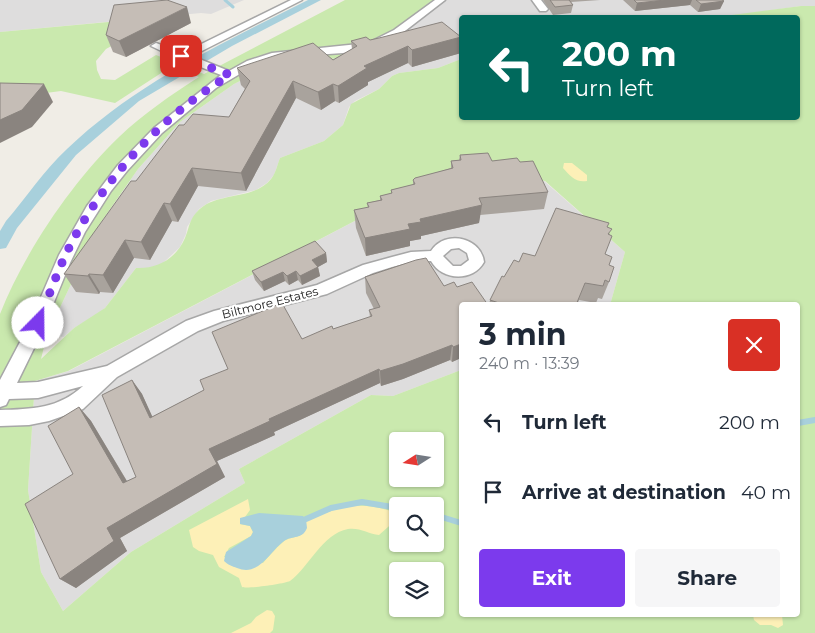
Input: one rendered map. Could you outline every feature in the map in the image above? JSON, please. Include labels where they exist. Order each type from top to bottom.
[{"type":"street","points":[[170,63],[298,0]]},
{"type":"street","name":"Biltmore Estates","points":[[2,395],[38,323],[65,256],[100,196],[140,147],[169,120],[206,91],[243,66],[265,58],[353,49],[376,44],[441,0]]},
{"type":"street","points":[[536,0],[542,9]]},
{"type":"street","points":[[156,46],[230,75]]},
{"type":"street","name":"Biltmore Estates","points":[[0,418],[29,418],[77,403],[112,372],[192,326],[220,315],[321,290],[368,269],[392,262],[436,256]]},
{"type":"street","name":"Biltmore Estates","points":[[2,395],[38,390],[112,372]]},
{"type":"shaded area","points":[[0,0],[244,0],[211,14],[201,13],[0,32]]},
{"type":"shaded area","points":[[435,0],[815,0],[815,6],[801,6],[738,15],[459,15],[459,60],[438,68],[399,73],[392,76],[379,89],[355,101],[349,107],[343,125],[324,141],[280,158],[274,175],[267,183],[256,190],[211,201],[199,209],[187,227],[180,247],[162,264],[149,269],[136,268],[105,308],[96,315],[74,328],[64,337],[47,335],[99,225],[138,169],[180,122],[234,84],[268,67],[392,40],[417,13]]},
{"type":"shaded area","points":[[456,168],[544,181],[625,252],[611,302],[459,302],[459,371],[393,396],[371,395],[239,469],[245,483],[131,552],[63,611],[41,572],[28,490],[35,381],[69,371]]},
{"type":"green space","points":[[345,0],[435,0],[417,13],[392,40],[346,57],[268,67],[234,84],[180,122],[138,169],[99,225],[47,335],[41,359],[74,328],[105,308],[136,268],[151,267],[171,257],[181,245],[192,219],[201,208],[209,203],[264,186],[273,177],[280,158],[324,141],[343,125],[351,104],[379,89],[392,76],[399,73],[438,68],[459,60],[459,120],[800,120],[800,15],[732,15],[801,6],[815,6],[815,633],[0,633],[0,314],[22,267],[36,243],[84,175],[101,155],[138,120],[199,77],[172,66],[115,103],[61,91],[0,99],[0,32],[119,21],[115,44],[106,49],[96,61],[101,79],[115,80],[156,55],[204,74]],"holes":[[[456,168],[545,181],[625,252],[611,302],[800,302],[800,617],[459,617],[459,371],[393,396],[371,395],[239,469],[245,483],[131,552],[63,611],[41,572],[28,490],[35,381],[68,371]]]},
{"type":"sand","points":[[564,163],[572,163],[587,175],[587,181],[576,180],[563,168]]},
{"type":"sand","points":[[248,499],[250,510],[240,524],[250,526],[253,532],[251,536],[229,548],[224,557],[263,563],[287,539],[302,534],[306,527],[306,520],[351,506],[372,507],[389,511],[389,526],[379,535],[352,529],[339,532],[323,544],[290,581],[266,586],[242,587],[239,578],[219,567],[213,555],[193,547],[189,530]]},
{"type":"sand","points":[[267,610],[272,611],[275,616],[273,630],[270,633],[231,633],[251,623],[256,617]]},
{"type":"sand","points":[[753,617],[782,617],[783,625],[778,628],[771,625],[760,625]]},
{"type":"water","points":[[259,513],[303,516],[306,519],[307,528],[300,536],[284,541],[263,562],[252,569],[237,568],[224,561],[226,552],[251,536],[253,532],[250,526],[240,524],[240,518]]},
{"type":"building","points":[[167,0],[187,7],[119,41],[106,35],[114,5]]},
{"type":"building","points":[[550,0],[569,0],[573,5],[555,7]]},
{"type":"building","points":[[634,0],[665,0],[637,3]]},
{"type":"building","points":[[696,0],[722,0],[724,1],[701,4]]},
{"type":"building","points":[[442,22],[459,35],[459,38],[412,50],[408,46],[364,66],[367,68],[338,86],[333,84],[318,92],[293,81],[241,173],[192,168],[170,204],[164,203],[141,242],[125,240],[103,275],[64,274],[131,181],[136,181],[179,125],[184,125],[193,114],[229,117],[250,81],[237,68],[313,43],[333,60],[357,46],[351,41],[366,37],[370,40]]},
{"type":"building","points":[[0,83],[44,84],[22,110],[0,120]]},
{"type":"building","points":[[488,153],[492,161],[517,158],[520,162],[533,161],[548,192],[479,198],[482,205],[420,219],[421,222],[408,224],[410,229],[365,238],[354,210],[369,207],[367,203],[382,200],[380,196],[392,193],[391,190],[415,184],[413,180],[415,178],[453,168],[451,161],[461,160],[460,155]]},
{"type":"building","points":[[556,208],[609,223],[607,227],[612,229],[608,234],[612,236],[605,254],[612,257],[609,265],[614,267],[609,282],[605,280],[603,286],[585,283],[577,302],[496,302],[490,300],[502,276],[504,277],[514,260],[519,262],[523,253],[535,256]]},
{"type":"building","points":[[315,241],[326,253],[312,260],[318,267],[300,276],[296,271],[287,276],[283,272],[261,282],[252,271]]},
{"type":"building","points":[[426,258],[444,286],[454,282],[457,287],[472,282],[486,302],[459,302],[459,345],[453,347],[452,345],[380,371],[379,369],[269,419],[270,421],[209,449],[217,464],[107,528],[114,541],[60,579],[25,504],[73,474],[48,426],[79,407],[123,483],[136,477],[102,395],[132,380],[150,418],[204,390],[200,380],[228,369],[212,332],[282,303],[302,339],[332,326],[333,329],[372,316],[369,310],[380,307],[365,277]]},
{"type":"waterway","points":[[225,0],[233,7]]},
{"type":"waterway","points":[[0,244],[11,225],[71,152],[135,98],[228,44],[316,0]]},
{"type":"waterway","points":[[800,423],[815,420]]},
{"type":"waterway","points":[[306,519],[331,508],[362,502],[389,506]]},
{"type":"waterway","points":[[444,518],[459,522]]},
{"type":"route","points":[[38,323],[65,256],[75,237],[96,202],[116,175],[140,147],[181,109],[230,75],[181,56]]}]
